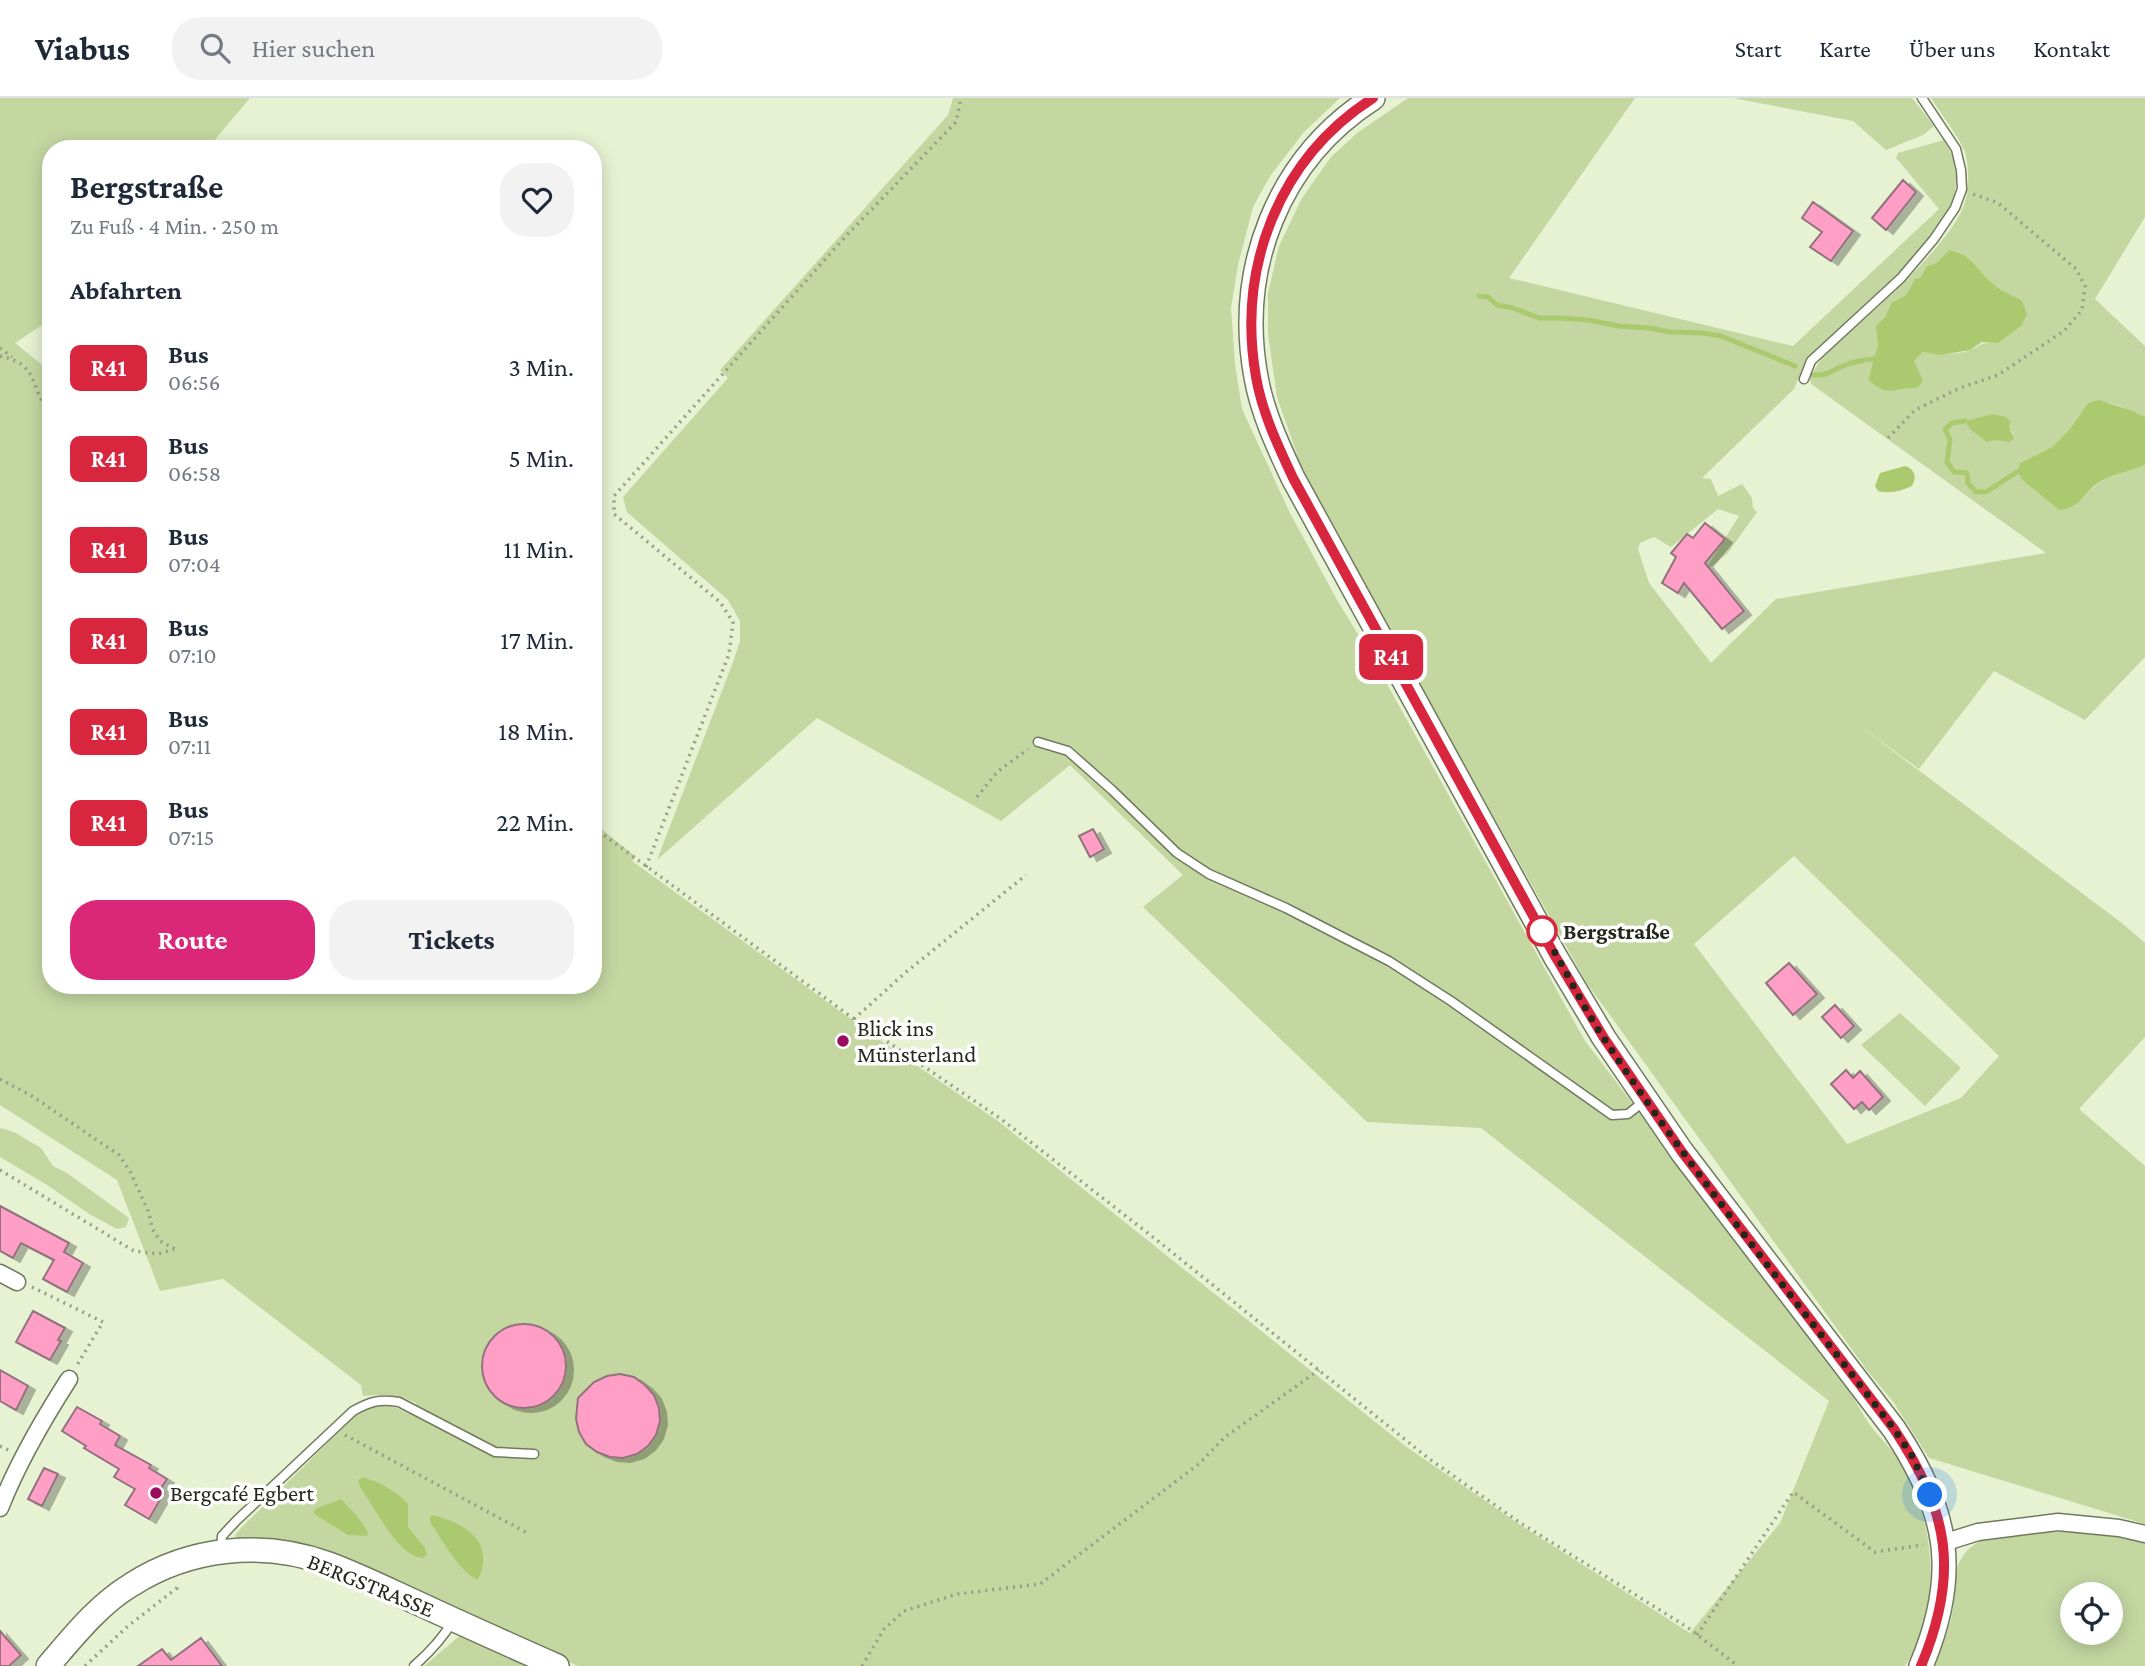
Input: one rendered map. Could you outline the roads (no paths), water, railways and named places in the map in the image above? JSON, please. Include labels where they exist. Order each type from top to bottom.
[{"type":"main road","points":[[1373,98],[1356,109],[1326,136],[1299,167],[1278,204],[1263,241],[1251,302],[1251,342],[1256,380],[1265,410],[1293,478],[1604,1038],[1727,1212],[1912,1456],[1935,1508],[1945,1567],[1940,1613],[1933,1639],[1921,1666]]},
{"type":"main road","name":"BERGSTRASSE","points":[[48,1666],[109,1600],[130,1585],[167,1566],[194,1556],[220,1551],[279,1551],[315,1560],[361,1577],[557,1666]]},
{"type":"street","points":[[0,1273],[17,1282]]},
{"type":"street","points":[[0,1508],[40,1423],[69,1379]]},
{"type":"street","points":[[1943,1543],[1978,1532],[2058,1522],[2119,1528],[2145,1534]]},
{"type":"lane","points":[[1804,379],[1811,361],[1901,278],[1934,239],[1955,208],[1962,189],[1956,149],[1922,98]]},
{"type":"lane","points":[[1038,742],[1068,751],[1177,853],[1209,874],[1286,908],[1389,961],[1451,1001],[1612,1115],[1628,1114],[1646,1100]]},
{"type":"lane","points":[[220,1551],[222,1536],[237,1520],[353,1411],[370,1401],[399,1402],[495,1452],[534,1454]]},
{"type":"lane","points":[[414,1666],[443,1638],[453,1620]]},
{"type":"waterway","points":[[1479,296],[1488,297],[1497,305],[1539,318],[1588,320],[1619,326],[1721,336],[1795,366]]},
{"type":"waterway","points":[[1813,375],[1827,374],[1849,364],[1874,359]]},
{"type":"waterway","points":[[1965,421],[1952,423],[1945,429],[1950,440],[1947,462],[1954,472],[1967,473],[1968,483],[1976,492],[1986,492],[2017,472]]},
{"type":"place","name":"Bergstraße","points":[[1542,931]]},
{"type":"place","name":"Blick ins Münsterland","points":[[843,1041]]},
{"type":"place","name":"Bergcafé Egbert","points":[[156,1493]]}]
